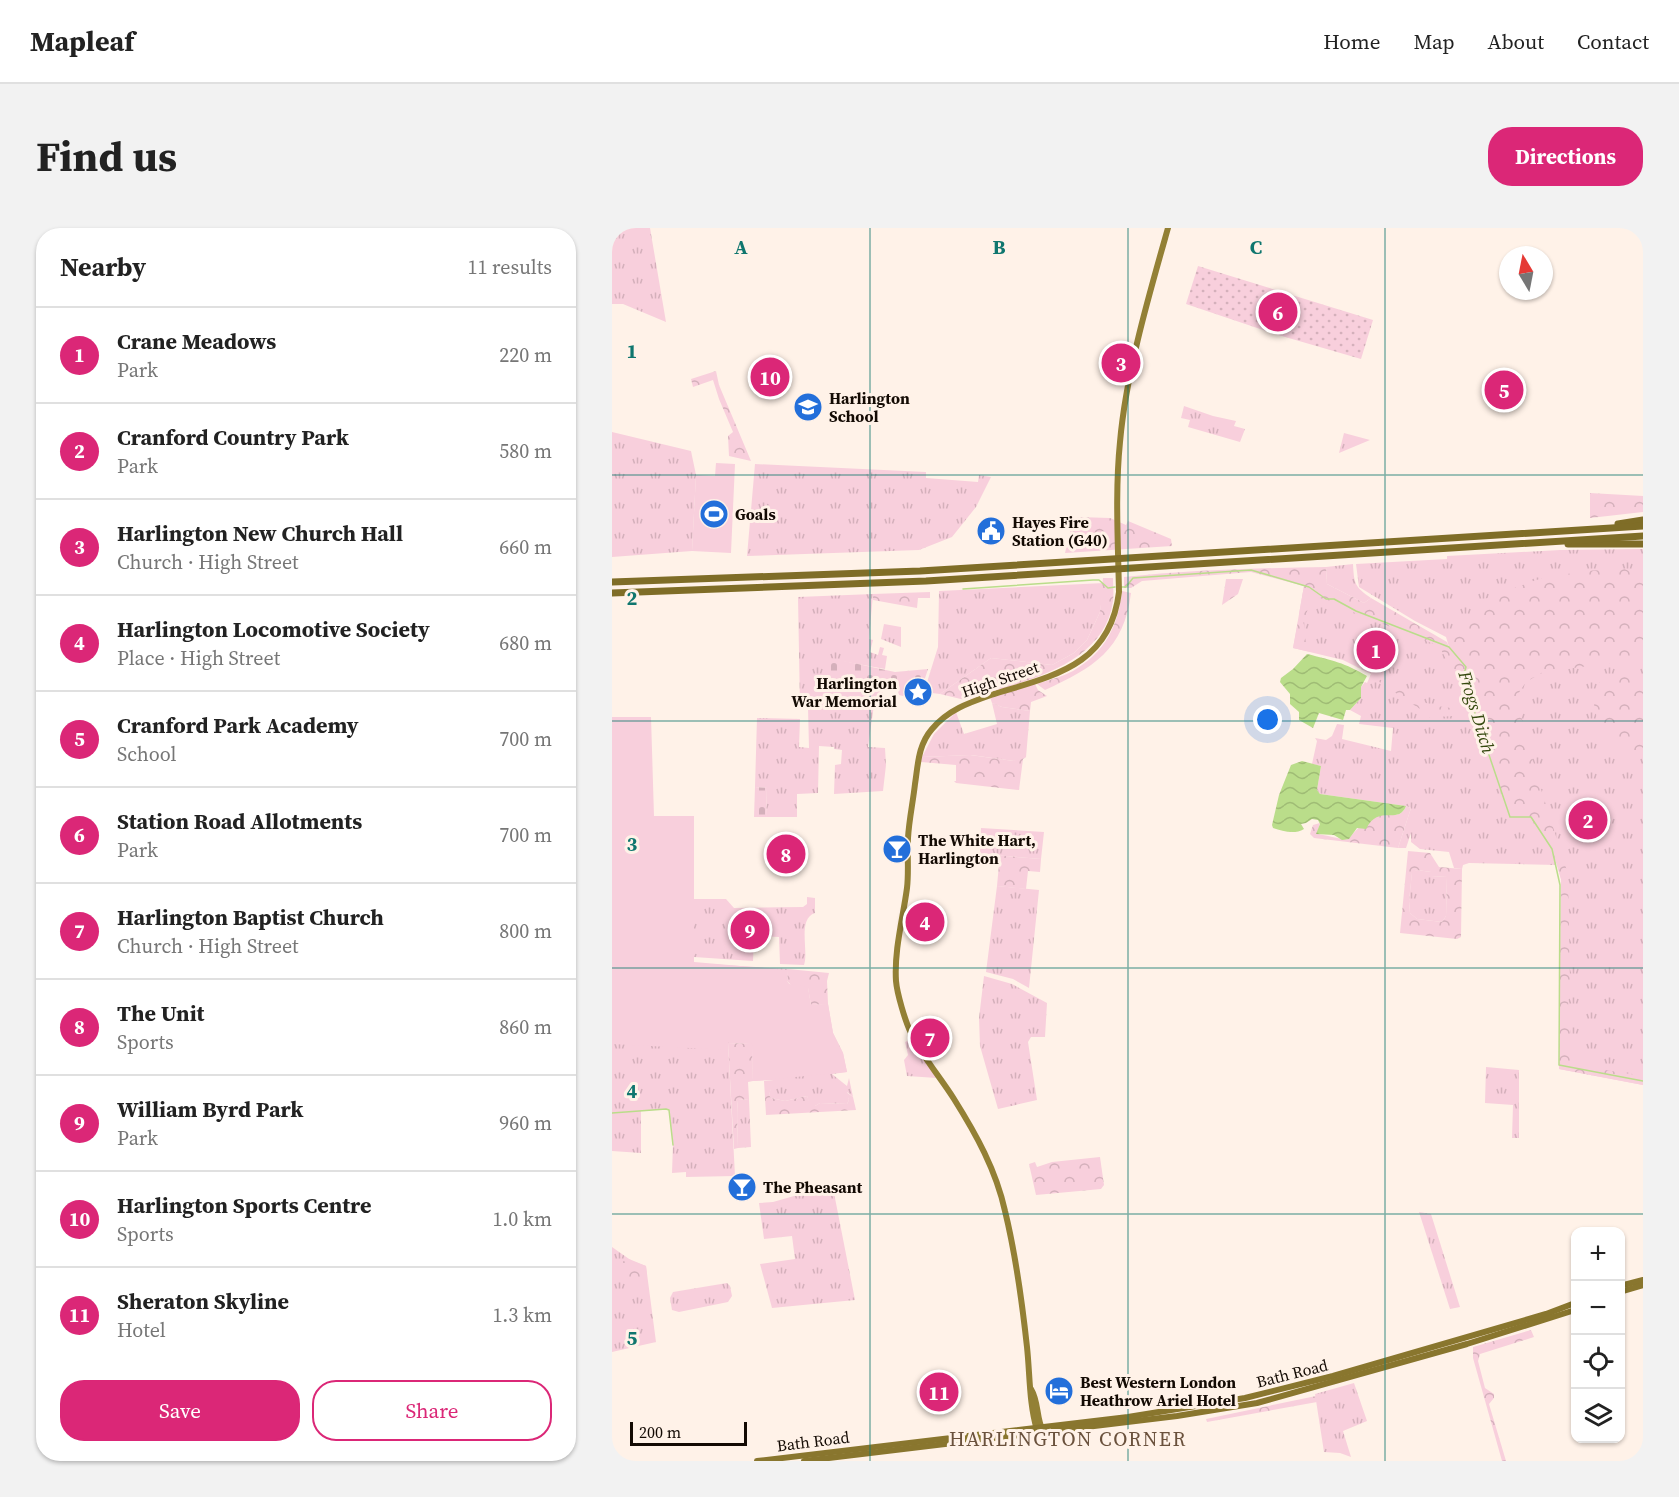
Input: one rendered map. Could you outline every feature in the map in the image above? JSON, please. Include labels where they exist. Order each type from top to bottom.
[{"type":"highway","points":[[1586,529],[1643,520]]},
{"type":"highway","points":[[612,582],[920,571],[1643,526]]},
{"type":"highway","points":[[612,592],[926,581],[1643,536]]},
{"type":"highway","points":[[1548,541],[1576,545],[1643,544]]},
{"type":"highway","points":[[1625,1285],[1643,1280]]},
{"type":"highway","points":[[1625,1290],[1643,1285]]},
{"type":"highway","name":"Bath Road","points":[[804,1461],[1159,1413],[1264,1394],[1479,1334],[1571,1305]]},
{"type":"highway","name":"Bath Road","points":[[757,1461],[1023,1429],[1040,1430],[1177,1416],[1273,1399],[1571,1311]]},
{"type":"main road","name":"High Street","points":[[1031,1389],[1016,1255],[996,1179],[982,1147],[960,1109],[911,1033],[896,984],[896,965],[907,884],[908,834],[917,763],[920,750],[930,731],[950,712],[966,704],[1062,671],[1086,658],[1110,628],[1119,592],[1117,480],[1121,426],[1139,338],[1168,228]]},
{"type":"main road","points":[[1031,1389],[1030,1397],[1040,1430]]},
{"type":"main road","points":[[1031,1389],[1035,1395],[1040,1430]]},
{"type":"main road","points":[[1023,1429],[1034,1414]]},
{"type":"green space","points":[[612,228],[650,228],[666,322],[623,304],[612,304]]},
{"type":"green space","points":[[1198,266],[1373,320],[1361,359],[1275,334],[1186,304]]},
{"type":"green space","points":[[716,371],[719,385],[751,461],[729,456],[728,436],[733,432],[713,380],[693,387],[691,379]]},
{"type":"green space","points":[[1184,406],[1236,421],[1234,426],[1245,429],[1240,442],[1188,427],[1190,420],[1181,418]]},
{"type":"green space","points":[[612,432],[691,451],[696,475],[692,551],[612,557]]},
{"type":"green space","points":[[1344,433],[1370,440],[1339,453]]},
{"type":"green space","name":"Goals","points":[[716,463],[735,464],[731,553],[692,551],[696,475],[715,476]]},
{"type":"green space","points":[[755,464],[926,472],[926,478],[978,482],[979,475],[991,477],[976,507],[952,537],[919,550],[747,556]]},
{"type":"green space","points":[[1590,493],[1643,496],[1643,512],[1590,518]]},
{"type":"green space","points":[[1078,517],[1110,518],[1126,525],[1128,521],[1171,539],[1172,546],[1065,553],[1073,520]]},
{"type":"green space","points":[[1643,549],[1643,1085],[1559,1069],[1561,879],[1554,852],[1556,865],[1469,863],[1463,865],[1462,869],[1454,868],[1449,852],[1420,849],[1411,842],[1411,833],[1406,848],[1398,848],[1411,808],[1320,794],[1317,790],[1321,766],[1312,764],[1317,741],[1315,738],[1326,740],[1332,736],[1337,724],[1344,725],[1342,739],[1391,751],[1393,728],[1359,724],[1361,716],[1350,710],[1361,698],[1361,687],[1365,682],[1367,683],[1371,674],[1343,660],[1293,648],[1304,586],[1449,647],[1446,637],[1359,587],[1356,564],[1560,550]]},
{"type":"green space","points":[[1353,564],[1356,584],[1371,598],[1364,603],[1327,584],[1326,567]]},
{"type":"green space","points":[[1326,567],[1327,584],[1364,603],[1371,598],[1447,642],[1449,647],[1467,618],[1485,599],[1536,580],[1583,571],[1625,569],[1643,578],[1643,659],[1543,672],[1526,682],[1518,694],[1538,780],[1568,874],[1570,985],[1568,1006],[1572,1044],[1586,1067],[1643,1076],[1643,1085],[1559,1069],[1561,879],[1550,846],[1531,817],[1510,817],[1476,717],[1467,711],[1453,716],[1420,718],[1420,709],[1370,676],[1430,705],[1451,708],[1464,703],[1457,679],[1439,646],[1355,613],[1335,601],[1324,600],[1317,596],[1311,598],[1306,615],[1299,614],[1304,586],[1251,572],[1142,581],[1131,588],[1124,588],[1124,577],[1225,570]]},
{"type":"green space","points":[[1103,578],[1113,578],[1113,601],[1106,623],[1094,642],[1078,656],[1036,677],[970,699],[963,697],[965,700],[940,694],[991,658],[1052,665],[1074,653],[1087,640],[1100,612]]},
{"type":"green space","points":[[1226,579],[1243,579],[1238,594],[1222,605]]},
{"type":"green space","points":[[1104,583],[1100,612],[1087,640],[1074,653],[1052,665],[991,658],[940,694],[924,692],[938,647],[939,591]]},
{"type":"green space","points":[[1122,591],[1131,593],[1127,613],[1113,643],[1103,655],[1078,674],[1045,690],[1037,684],[1073,671],[1094,656],[1113,627]]},
{"type":"green space","points":[[930,592],[930,598],[918,598],[917,608],[873,600],[873,594]]},
{"type":"green space","points":[[873,594],[869,639],[873,640],[870,652],[878,655],[880,647],[884,648],[882,655],[887,656],[885,669],[830,659],[852,683],[853,679],[897,686],[897,689],[887,688],[883,691],[880,706],[874,705],[868,747],[885,748],[883,791],[834,794],[835,765],[841,764],[842,750],[819,746],[818,793],[797,794],[797,817],[766,817],[767,788],[755,787],[757,718],[800,719],[799,747],[809,748],[808,708],[800,708],[798,597]]},
{"type":"green space","points":[[1302,620],[1306,642],[1311,652],[1293,648],[1298,622]]},
{"type":"green space","points":[[884,624],[901,627],[901,647],[881,639]]},
{"type":"green space","points":[[830,658],[895,672],[928,669],[918,700],[899,695],[896,685],[853,679],[852,684],[827,680]]},
{"type":"green space","points":[[1620,674],[1641,675],[1643,678],[1643,757],[1640,758],[1620,751],[1612,743],[1598,721],[1595,709],[1594,698],[1598,684]]},
{"type":"green space","points":[[1034,682],[1038,690],[1047,696],[1031,702],[1030,711],[1002,707],[992,703],[990,697]]},
{"type":"green space","points":[[992,703],[1002,707],[1030,711],[1026,757],[1014,761],[971,755],[922,757],[934,734],[956,712],[964,734],[997,724]]},
{"type":"green space","points":[[612,717],[651,717],[654,816],[694,816],[694,962],[788,970],[789,984],[808,987],[811,1005],[828,1004],[833,1033],[843,1053],[847,1072],[753,1081],[752,1044],[728,1042],[728,1050],[612,1044]]},
{"type":"green space","points":[[970,755],[1014,761],[1020,757],[1026,757],[1023,759],[1019,790],[956,783],[954,781],[956,781],[956,765],[921,762],[922,757]]},
{"type":"green space","points":[[755,787],[767,788],[766,817],[754,817]]},
{"type":"green space","points":[[1406,806],[1411,808],[1398,848],[1314,838],[1310,834],[1313,825],[1320,823],[1317,834],[1349,839],[1372,818],[1402,813]]},
{"type":"green space","points":[[981,828],[1044,832],[1041,859],[980,854]]},
{"type":"green space","points":[[1408,851],[1430,853],[1439,867],[1462,869],[1461,937],[1457,939],[1400,933]],"holes":[[[1417,870],[1431,872],[1430,876],[1447,877],[1446,916],[1442,922],[1417,919],[1410,913],[1412,873]]]},
{"type":"green space","points":[[980,854],[1041,859],[1040,872],[1028,871],[1026,889],[997,886],[999,864],[979,862]]},
{"type":"green space","points":[[1417,870],[1431,872],[1431,876],[1447,877],[1446,916],[1442,922],[1417,919],[1410,913],[1412,872]]},
{"type":"green space","points":[[997,886],[1039,890],[1029,988],[1013,979],[986,972]]},
{"type":"green space","points":[[807,897],[815,898],[815,913],[806,922],[804,965],[780,964],[779,937],[754,936],[753,961],[694,957],[694,899],[726,899],[734,908],[803,907],[807,904]]},
{"type":"green space","points":[[727,914],[749,916],[745,953],[724,951]]},
{"type":"green space","points":[[612,958],[788,969],[787,982],[811,1005],[828,1004],[833,1033],[843,1053],[847,1072],[832,1074],[847,1086],[849,1078],[853,1097],[847,1092],[849,1100],[847,1104],[820,1103],[815,1106],[810,1106],[807,1096],[785,1101],[771,1098],[769,1095],[773,1080],[753,1081],[752,1044],[728,1043],[735,1176],[686,1177],[686,1172],[672,1173],[673,1144],[669,1110],[666,1109],[641,1111],[641,1153],[612,1151]]},
{"type":"green space","points":[[788,969],[829,973],[828,1004],[811,1005],[808,988],[791,985],[787,981]]},
{"type":"green space","points":[[984,976],[1012,984],[1047,1003],[1045,1037],[1031,1037],[1028,1042],[1037,1100],[998,1109],[980,1046],[979,1018]]},
{"type":"green space","points":[[911,1039],[937,1078],[907,1076],[904,1060],[908,1055],[905,1042]]},
{"type":"green space","points":[[728,1043],[752,1044],[753,1081],[748,1082],[749,1099],[738,1100],[738,1148],[734,1149]]},
{"type":"green space","points":[[1486,1067],[1519,1070],[1519,1138],[1512,1138],[1513,1105],[1485,1103]]},
{"type":"green space","points":[[774,1080],[769,1095],[771,1098],[785,1101],[807,1096],[811,1106],[820,1103],[847,1104],[849,1100],[846,1092],[853,1097],[856,1110],[766,1115],[764,1081]]},
{"type":"green space","points":[[749,1099],[751,1147],[738,1148],[738,1100]]},
{"type":"green space","points":[[1100,1157],[1104,1185],[1101,1189],[1036,1195],[1029,1164],[1035,1162],[1037,1167],[1052,1162]]},
{"type":"green space","points":[[834,1193],[855,1300],[772,1308],[760,1264],[795,1259],[792,1236],[764,1239],[759,1203],[794,1196]]},
{"type":"green space","points":[[1419,1212],[1431,1214],[1460,1307],[1450,1309]]},
{"type":"green space","points":[[612,1247],[632,1261],[646,1266],[656,1342],[612,1352]]},
{"type":"green space","points":[[629,1259],[646,1266],[647,1276],[628,1282],[612,1278],[612,1266]]},
{"type":"green space","points":[[727,1283],[732,1296],[728,1302],[679,1312],[672,1310],[670,1298],[673,1292]]},
{"type":"green space","points":[[1531,1330],[1534,1337],[1480,1354],[1478,1361],[1485,1388],[1494,1394],[1489,1404],[1506,1461],[1502,1461],[1473,1358],[1473,1347]]},
{"type":"green space","points":[[1354,1383],[1367,1421],[1343,1431],[1351,1457],[1340,1453],[1324,1452],[1315,1394]]},
{"type":"green space","points":[[1316,1396],[1317,1402],[1207,1422],[1206,1419]]},
{"type":"water","points":[[1307,654],[1338,662],[1367,676],[1361,687],[1361,698],[1350,710],[1346,710],[1343,720],[1319,713],[1313,728],[1299,720],[1299,712],[1290,704],[1290,694],[1280,682],[1281,678]]},
{"type":"water","points":[[1302,761],[1321,766],[1317,790],[1320,794],[1406,806],[1403,812],[1398,814],[1377,817],[1366,829],[1357,828],[1349,839],[1342,840],[1334,835],[1316,834],[1320,824],[1318,820],[1312,819],[1301,824],[1304,829],[1296,832],[1273,828],[1279,795],[1291,765]]},
{"type":"waterway","name":"Frogs Ditch","points":[[1120,587],[1126,587],[1133,578],[1251,570],[1309,587],[1326,599],[1334,599],[1356,611],[1449,647],[1466,667],[1463,678],[1510,817],[1531,817],[1552,849],[1560,885],[1559,1065],[1643,1081]]},
{"type":"waterway","name":"Frogs Ditch","points":[[963,589],[1093,580],[1099,580],[1108,588],[1115,587]]},
{"type":"waterway","points":[[612,1113],[669,1110],[673,1145]]},
{"type":"place","name":"Station Road Allotments","points":[[1278,312]]},
{"type":"place","name":"Harlington New Church Hall","points":[[1121,363]]},
{"type":"place","name":"Harlington Sports Centre","points":[[770,377]]},
{"type":"place","name":"Cranford Park Academy","points":[[1504,390]]},
{"type":"place","name":"Harlington School","points":[[808,407]]},
{"type":"place","name":"Goals","points":[[714,514]]},
{"type":"place","name":"Hayes Fire Station (G40)","points":[[991,531]]},
{"type":"place","name":"Crane Meadows","points":[[1376,650]]},
{"type":"place","name":"Harlington War Memorial","points":[[918,692]]},
{"type":"place","name":"Cranford Country Park","points":[[1588,820]]},
{"type":"place","name":"The White Hart, Harlington","points":[[897,849]]},
{"type":"place","name":"The Unit","points":[[786,854]]},
{"type":"place","name":"Harlington Locomotive Society","points":[[925,922]]},
{"type":"place","name":"William Byrd Park","points":[[750,930]]},
{"type":"place","name":"Harlington Baptist Church","points":[[930,1038]]},
{"type":"place","name":"The Pheasant","points":[[742,1187]]},
{"type":"place","name":"Best Western London Heathrow Ariel Hotel","points":[[1059,1391]]},
{"type":"place","name":"Sheraton Skyline","points":[[939,1392]]},
{"type":"district","name":"HARLINGTON CORNER","points":[[1068,1439]]}]
